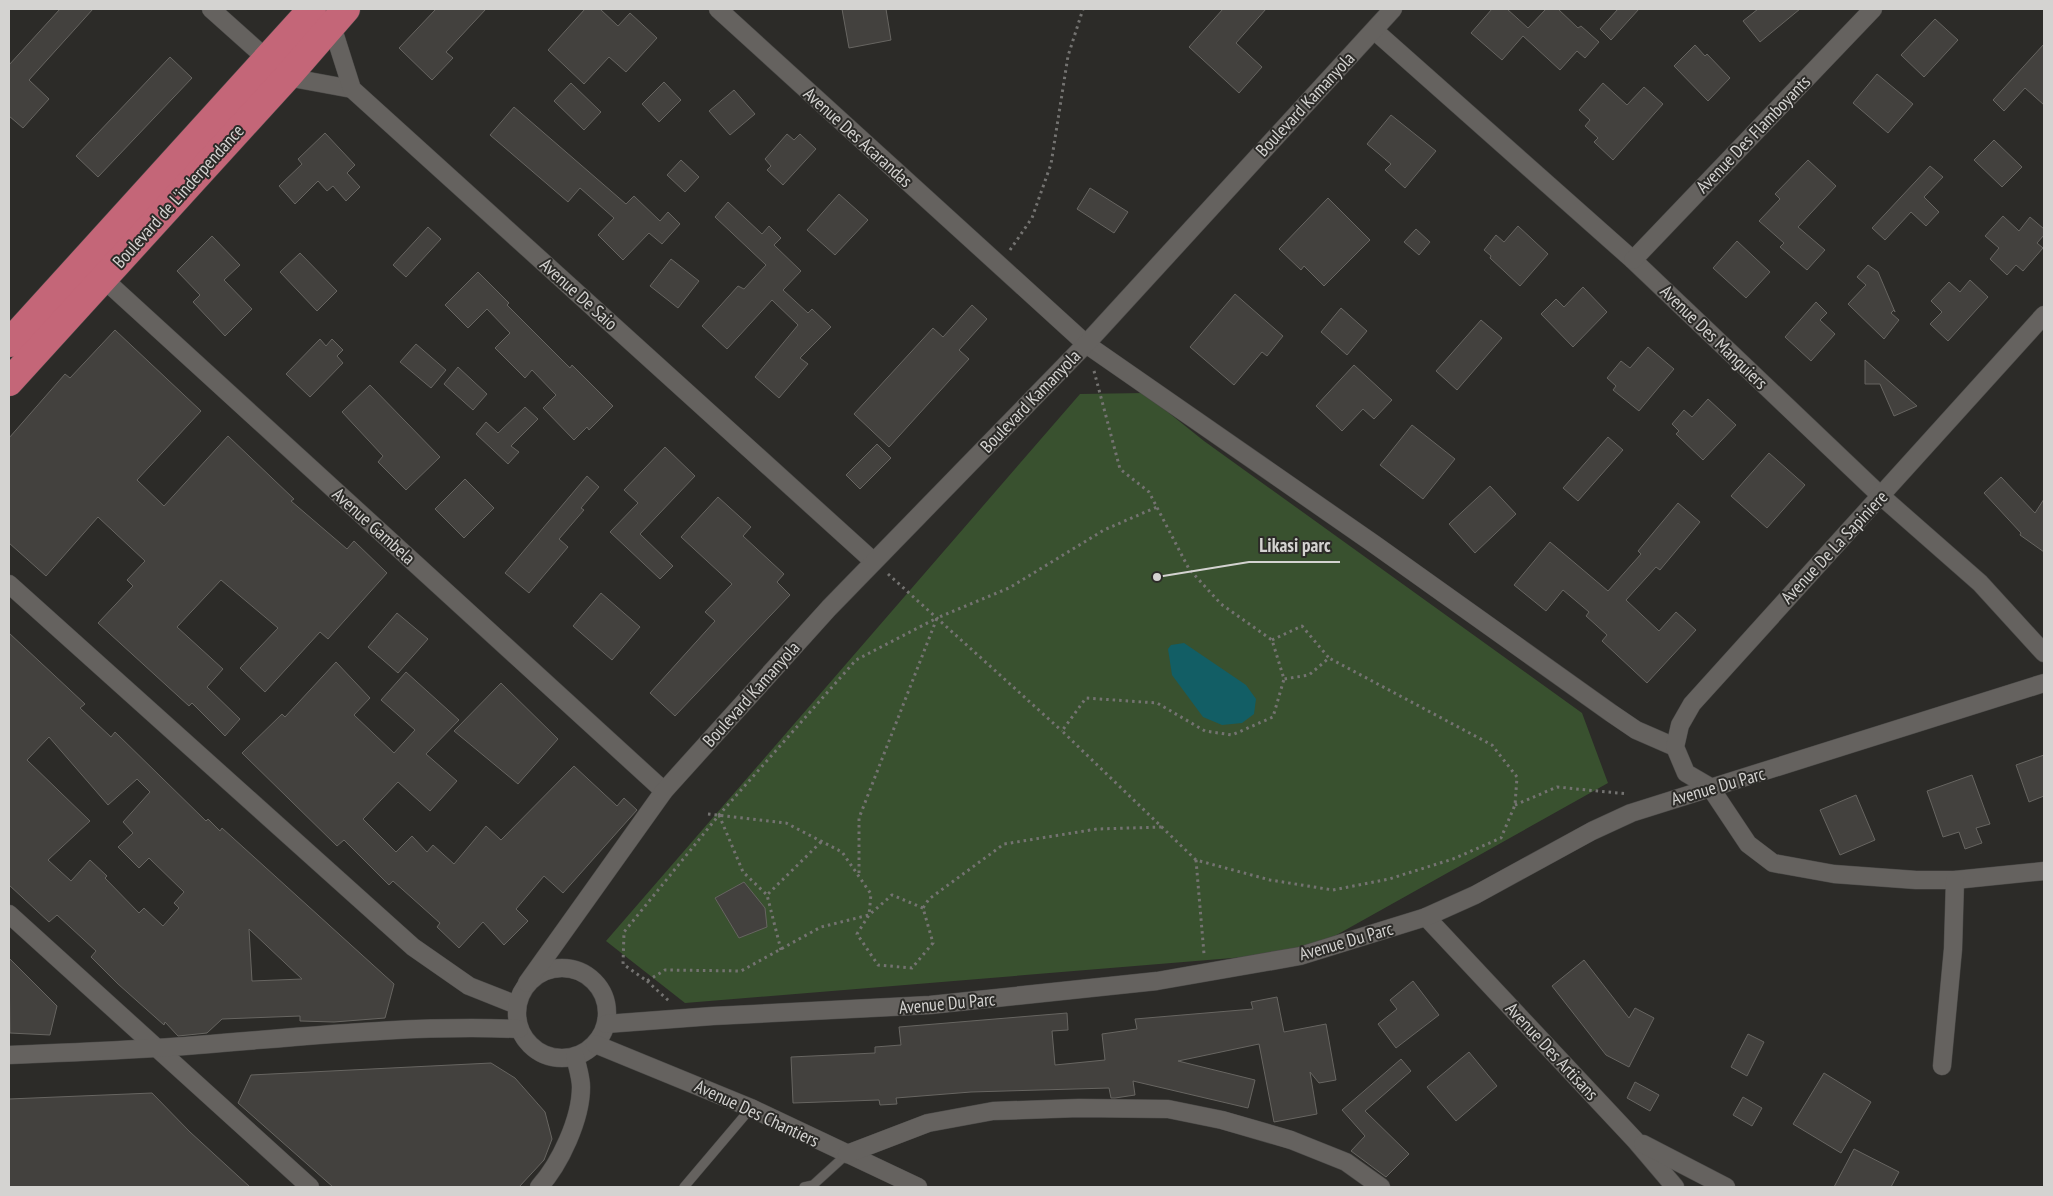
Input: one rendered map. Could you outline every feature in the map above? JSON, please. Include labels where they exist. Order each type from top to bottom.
[{"type":"highway","name":"Boulevard de L'inderpendance","points":[[9,343],[267,59],[326,13]]},
{"type":"highway","name":"Boulevard de L'inderpendance","points":[[9,382],[287,77],[326,13]]},
{"type":"street","points":[[211,9],[287,77],[352,89],[326,13]]},
{"type":"street","name":"Avenue Des Acarandas","points":[[718,9],[1086,344],[1374,544],[1611,713],[1636,730],[1676,747]]},
{"type":"street","name":"Boulevard Kamanyola","points":[[527,983],[664,791],[873,561],[1086,344],[1300,108],[1375,31],[1393,9]]},
{"type":"street","name":"Avenue Des Flamboyants","points":[[1633,260],[1873,9]]},
{"type":"street","name":"Avenue Des Manguiers","points":[[1375,31],[1633,260],[1881,496],[1980,583],[2044,653]]},
{"type":"street","name":"Avenue De Saio","points":[[352,89],[873,561]]},
{"type":"street","name":"Avenue Gambela","points":[[84,260],[664,791]]},
{"type":"street","name":"Avenue De La Sapiniere","points":[[1676,747],[1680,725],[1692,704],[2044,315]]},
{"type":"street","points":[[9,584],[413,947],[469,986],[517,1005]]},
{"type":"street","name":"Avenue Du Parc","points":[[606,1024],[712,1016],[930,1006],[1157,981],[1300,956],[1426,917],[1475,895],[1592,831],[1631,813],[2044,683]]},
{"type":"street","points":[[1676,747],[1686,773],[1710,787],[1748,844],[1774,863],[1834,874],[1916,880],[1955,880],[2044,872]]},
{"type":"street","points":[[1942,1066],[1953,949],[1955,880]]},
{"type":"street","points":[[9,914],[310,1187]]},
{"type":"street","name":"Avenue Des Artisans","points":[[1426,917],[1636,1140],[1669,1185]]},
{"type":"street","points":[[563,967],[576,969],[588,975],[598,985],[605,997],[607,1010],[606,1024],[595,1044],[575,1056],[564,1058],[542,1054],[532,1048],[519,1029],[517,1005],[527,983],[537,974],[549,968],[563,967]]},
{"type":"street","points":[[9,1055],[156,1048],[392,1029],[468,1027],[519,1029]]},
{"type":"street","name":"Avenue Des Chantiers","points":[[595,1044],[751,1108],[918,1187]]},
{"type":"street","points":[[538,1187],[550,1175],[569,1137],[574,1122],[581,1087],[575,1056]]},
{"type":"street","points":[[847,1154],[928,1123],[993,1111],[1079,1108],[1168,1110],[1222,1120],[1291,1140],[1346,1162],[1381,1187]]},
{"type":"street","points":[[1636,1140],[1726,1187]]},
{"type":"lane","points":[[684,1187],[751,1108]]},
{"type":"lane","points":[[804,1187],[813,1185],[847,1154]]},
{"type":"lane","points":[[1669,1185],[1679,1163]]},
{"type":"path","points":[[1000,264],[1032,218],[1050,164],[1068,56],[1083,9]]},
{"type":"path","points":[[1062,731],[1086,698],[1157,702],[1205,731],[1232,735],[1273,717],[1284,679],[1272,640],[1221,604],[1189,569],[1149,492],[1120,469],[1086,344]]},
{"type":"path","points":[[670,1002],[647,981],[623,964],[624,932],[719,815],[856,660],[937,618],[1009,588],[1104,530],[1157,507]]},
{"type":"path","points":[[873,561],[1062,731],[1164,827],[1196,860],[1270,880],[1333,890],[1389,879],[1444,862],[1501,838],[1515,805],[1517,777],[1492,745],[1329,658],[1302,626],[1272,640]]},
{"type":"path","points":[[859,874],[859,818],[937,618]]},
{"type":"path","points":[[1284,679],[1309,675],[1329,658]]},
{"type":"path","points":[[1515,805],[1557,787],[1630,794],[1631,813]]},
{"type":"path","points":[[708,814],[786,823],[842,852],[871,894],[870,915]]},
{"type":"path","points":[[719,815],[743,872],[767,895],[781,950]]},
{"type":"path","points":[[923,908],[929,900],[1004,844],[1097,829],[1164,827]]},
{"type":"path","points":[[767,895],[822,841]]},
{"type":"path","points":[[1195,957],[1204,956],[1196,860]]},
{"type":"path","points":[[892,895],[923,908],[933,943],[912,968],[878,965],[857,934],[870,915],[892,895]]},
{"type":"path","points":[[647,981],[665,970],[741,971],[821,927],[870,915]]},
{"type":"green space","points":[[1144,393],[1204,441],[1582,713],[1608,783],[1306,952],[685,1003],[606,941],[1080,394]]},
{"type":"water","points":[[1184,643],[1246,685],[1256,699],[1254,714],[1242,723],[1222,725],[1203,717],[1172,675],[1168,649],[1171,645]]},
{"type":"building","points":[[60,9],[93,9],[29,80],[49,99],[23,128],[9,116],[9,65]]},
{"type":"building","points":[[436,9],[486,9],[446,52],[453,58],[432,80],[399,48]]},
{"type":"building","points":[[585,9],[600,9],[618,26],[630,13],[657,38],[626,72],[609,57],[584,84],[548,50]]},
{"type":"building","points":[[842,9],[886,9],[891,40],[849,48]]},
{"type":"building","points":[[1223,9],[1266,9],[1236,43],[1262,67],[1239,93],[1189,47]]},
{"type":"building","points":[[1492,9],[1507,9],[1528,28],[1546,9],[1558,9],[1578,28],[1581,26],[1599,42],[1585,58],[1577,51],[1560,70],[1523,36],[1502,60],[1471,33]]},
{"type":"building","points":[[1618,9],[1639,9],[1611,40],[1600,29]]},
{"type":"building","points":[[1758,9],[1800,9],[1760,42],[1743,21]]},
{"type":"building","points":[[1935,19],[1958,40],[1924,77],[1901,55]]},
{"type":"building","points":[[2044,44],[2044,105],[2025,88],[2004,111],[1993,100]]},
{"type":"building","points":[[1695,45],[1705,56],[1707,54],[1730,78],[1708,101],[1674,66]]},
{"type":"building","points":[[170,57],[192,78],[98,177],[76,156]]},
{"type":"building","points":[[1877,74],[1913,104],[1888,133],[1853,103]]},
{"type":"building","points":[[664,82],[681,100],[659,122],[642,104]]},
{"type":"building","points":[[571,83],[601,112],[584,130],[554,101]]},
{"type":"building","points":[[1603,83],[1627,105],[1644,87],[1663,104],[1613,160],[1594,142],[1598,138],[1585,126],[1590,120],[1579,110]]},
{"type":"building","points":[[734,90],[755,114],[730,135],[709,111]]},
{"type":"building","points":[[514,107],[626,204],[634,196],[660,221],[668,212],[680,224],[662,244],[649,233],[623,260],[598,235],[614,218],[580,188],[568,202],[490,135]]},
{"type":"building","points":[[1391,115],[1436,151],[1405,188],[1385,170],[1391,164],[1367,144]]},
{"type":"building","points":[[325,133],[355,165],[347,173],[360,187],[346,201],[333,186],[327,191],[318,181],[295,204],[279,186],[302,164],[298,159]]},
{"type":"building","points":[[787,134],[794,140],[800,134],[816,149],[783,185],[767,170],[771,166],[765,159]]},
{"type":"building","points":[[1994,140],[2022,167],[2002,187],[1974,160]]},
{"type":"building","points":[[681,160],[699,177],[685,192],[667,175]]},
{"type":"building","points":[[1808,160],[1836,186],[1798,227],[1825,250],[1807,270],[1780,247],[1784,243],[1759,221],[1780,199],[1775,194]]},
{"type":"building","points":[[1930,166],[1943,177],[1924,197],[1939,212],[1926,226],[1911,212],[1885,240],[1872,228]]},
{"type":"building","points":[[1090,188],[1128,212],[1114,233],[1077,209]]},
{"type":"building","points":[[839,194],[868,220],[835,255],[807,230]]},
{"type":"building","points":[[1328,198],[1370,240],[1324,286],[1304,266],[1301,270],[1279,249]]},
{"type":"building","points":[[728,202],[762,234],[769,226],[781,238],[774,245],[801,271],[783,290],[808,313],[812,309],[831,327],[800,358],[808,364],[779,398],[755,377],[798,325],[772,300],[727,349],[702,326],[738,286],[744,289],[766,265],[715,217]]},
{"type":"building","points":[[2003,216],[2019,231],[2030,217],[2044,229],[2044,235],[2037,243],[2043,248],[2023,271],[2016,265],[2007,275],[1990,259],[1999,248],[1985,236]]},
{"type":"building","points":[[1518,226],[1548,254],[1520,286],[1484,250],[1496,235],[1504,242]]},
{"type":"building","points":[[428,227],[441,239],[406,277],[393,265]]},
{"type":"building","points":[[1416,229],[1430,242],[1419,255],[1404,242]]},
{"type":"building","points":[[212,236],[240,265],[224,280],[252,309],[225,336],[193,302],[200,295],[177,271]]},
{"type":"building","points":[[1737,241],[1770,272],[1746,298],[1713,268]]},
{"type":"building","points":[[300,253],[337,291],[317,311],[280,272]]},
{"type":"building","points":[[671,259],[699,281],[678,308],[650,286]]},
{"type":"building","points":[[1868,265],[1878,272],[1895,312],[1894,310],[1891,313],[1899,320],[1884,339],[1848,304],[1866,285],[1857,277]]},
{"type":"building","points":[[478,272],[509,303],[507,305],[570,368],[572,365],[613,406],[589,430],[587,427],[574,440],[543,408],[556,395],[532,370],[525,378],[495,348],[510,333],[487,309],[468,328],[445,305]]},
{"type":"building","points":[[1970,280],[1988,297],[1948,341],[1930,324],[1942,312],[1931,301],[1949,282],[1960,292]]},
{"type":"building","points":[[1583,287],[1607,312],[1573,347],[1541,314],[1556,299],[1564,307]]},
{"type":"building","points":[[1235,294],[1283,336],[1267,356],[1262,352],[1234,385],[1190,347]]},
{"type":"building","points":[[1816,302],[1827,313],[1820,320],[1835,334],[1811,361],[1785,337]]},
{"type":"building","points":[[972,305],[987,319],[959,350],[969,359],[889,447],[854,414],[933,328],[943,337]]},
{"type":"building","points":[[1341,308],[1367,331],[1347,355],[1321,332]]},
{"type":"building","points":[[1481,320],[1502,338],[1457,390],[1436,371]]},
{"type":"building","points":[[115,330],[201,411],[137,480],[164,506],[228,436],[294,499],[291,501],[347,549],[354,541],[387,573],[328,639],[320,632],[265,692],[240,668],[278,628],[221,580],[177,627],[223,669],[207,687],[240,719],[225,736],[192,703],[189,706],[98,623],[133,586],[127,580],[145,561],[98,517],[46,576],[9,543],[9,438],[65,374],[70,378]]},
{"type":"building","points":[[320,339],[326,346],[332,339],[343,350],[337,356],[343,363],[310,397],[286,374]]},
{"type":"building","points":[[416,344],[446,370],[431,388],[400,362]]},
{"type":"building","points":[[1648,347],[1674,369],[1639,411],[1613,390],[1616,386],[1607,378],[1621,361],[1630,368]]},
{"type":"building","points":[[1865,360],[1917,406],[1894,416],[1880,384],[1865,384]]},
{"type":"building","points":[[1354,365],[1392,400],[1374,419],[1363,409],[1342,431],[1316,406]]},
{"type":"building","points":[[458,367],[487,394],[473,410],[444,384]]},
{"type":"building","points":[[370,385],[440,457],[406,490],[378,462],[383,456],[342,412]]},
{"type":"building","points":[[1708,399],[1736,425],[1703,460],[1676,434],[1679,431],[1672,424],[1684,410],[1692,417]]},
{"type":"building","points":[[525,407],[538,419],[511,446],[519,452],[508,464],[476,434],[486,422],[498,433]]},
{"type":"building","points":[[1412,425],[1455,459],[1423,499],[1380,465]]},
{"type":"building","points":[[1608,437],[1623,450],[1578,501],[1563,488]]},
{"type":"building","points":[[877,444],[891,458],[860,489],[846,475]]},
{"type":"building","points":[[665,447],[695,476],[640,534],[673,566],[660,579],[610,532],[638,503],[624,490]]},
{"type":"building","points":[[1769,453],[1805,485],[1767,528],[1731,496]]},
{"type":"building","points":[[587,476],[599,487],[581,508],[584,510],[559,539],[568,547],[529,593],[505,573]]},
{"type":"building","points":[[2001,477],[2035,513],[2044,499],[2044,552],[2020,535],[2021,533],[1984,493]]},
{"type":"building","points":[[465,479],[494,508],[464,538],[435,509]]},
{"type":"building","points":[[1490,486],[1516,514],[1475,553],[1449,524]]},
{"type":"building","points":[[718,497],[751,527],[743,536],[784,574],[777,582],[790,595],[675,716],[650,693],[715,621],[705,612],[732,584],[681,537]]},
{"type":"building","points":[[1678,503],[1700,522],[1660,570],[1656,567],[1626,600],[1659,631],[1676,612],[1696,630],[1647,683],[1602,641],[1607,635],[1586,616],[1589,612],[1563,590],[1546,611],[1514,585],[1550,542],[1608,591],[1641,554],[1638,551]]},
{"type":"building","points":[[601,593],[640,627],[612,660],[573,626]]},
{"type":"building","points":[[397,613],[428,639],[398,673],[368,647]]},
{"type":"building","points":[[9,633],[85,704],[80,708],[111,737],[115,732],[206,821],[208,819],[220,831],[222,828],[394,984],[385,1018],[334,1022],[300,1021],[300,1016],[222,1019],[207,1033],[178,1036],[165,1022],[164,1025],[118,984],[91,957],[96,951],[57,915],[49,922],[9,885]],"holes":[[[49,737],[108,805],[137,779],[150,792],[123,822],[133,833],[118,847],[139,868],[149,858],[184,892],[174,903],[179,908],[163,926],[144,908],[139,913],[105,878],[107,876],[90,860],[71,881],[48,860],[90,821],[27,760]],[[249,929],[302,979],[252,981]]]},
{"type":"building","points":[[336,662],[370,698],[354,715],[394,753],[415,730],[381,700],[406,672],[459,720],[426,754],[457,781],[430,811],[398,782],[363,819],[396,852],[412,836],[427,852],[433,845],[454,864],[486,826],[501,840],[574,766],[617,806],[624,798],[637,810],[563,893],[544,876],[516,909],[528,921],[504,945],[483,922],[459,948],[437,927],[440,923],[393,881],[389,885],[344,840],[337,846],[242,753],[282,714],[285,717]]},
{"type":"building","points":[[501,683],[558,739],[518,784],[454,731]]},
{"type":"building","points":[[2044,755],[2044,796],[2029,802],[2016,765]]},
{"type":"building","points":[[1972,775],[1990,824],[1976,828],[1982,843],[1965,849],[1959,832],[1943,837],[1927,791]]},
{"type":"building","points":[[1856,795],[1875,840],[1840,855],[1820,810]]},
{"type":"building","points":[[744,882],[765,908],[767,927],[739,938],[715,898]]},
{"type":"building","points":[[9,958],[57,1006],[50,1035],[10,1033]]},
{"type":"building","points":[[1584,960],[1629,1018],[1635,1008],[1654,1018],[1629,1067],[1606,1055],[1552,986]]},
{"type":"building","points":[[1413,981],[1439,1015],[1396,1048],[1378,1024],[1397,1009],[1390,1000]]},
{"type":"building","points":[[1277,997],[1284,1032],[1326,1024],[1336,1080],[1319,1083],[1310,1072],[1317,1114],[1274,1122],[1259,1044],[1178,1061],[1255,1080],[1248,1108],[1133,1081],[1135,1095],[1115,1098],[1111,1098],[1109,1088],[971,1092],[896,1098],[897,1104],[880,1105],[879,1100],[793,1103],[791,1057],[875,1053],[875,1047],[901,1045],[899,1027],[1067,1013],[1068,1030],[1052,1031],[1055,1065],[1105,1060],[1102,1034],[1137,1029],[1135,1019],[1253,1009],[1251,1002]]},
{"type":"building","points":[[1748,1034],[1764,1042],[1747,1076],[1731,1067]]},
{"type":"building","points":[[1469,1052],[1497,1086],[1456,1121],[1427,1087]]},
{"type":"building","points":[[1401,1059],[1411,1071],[1365,1111],[1409,1154],[1386,1177],[1351,1151],[1365,1136],[1342,1110]]},
{"type":"building","points":[[491,1063],[515,1078],[545,1112],[552,1139],[544,1160],[519,1187],[333,1187],[238,1103],[251,1075]]},
{"type":"building","points":[[1824,1073],[1871,1102],[1841,1153],[1793,1124]]},
{"type":"building","points":[[1635,1082],[1659,1095],[1650,1111],[1627,1098]]},
{"type":"building","points":[[152,1093],[190,1132],[250,1187],[9,1187],[9,1099]]},
{"type":"building","points":[[1743,1097],[1762,1108],[1752,1126],[1733,1115]]},
{"type":"building","points":[[1854,1149],[1899,1172],[1891,1187],[1834,1187]]},
{"type":"place","name":"Likasi parc","points":[[1157,577]]}]
